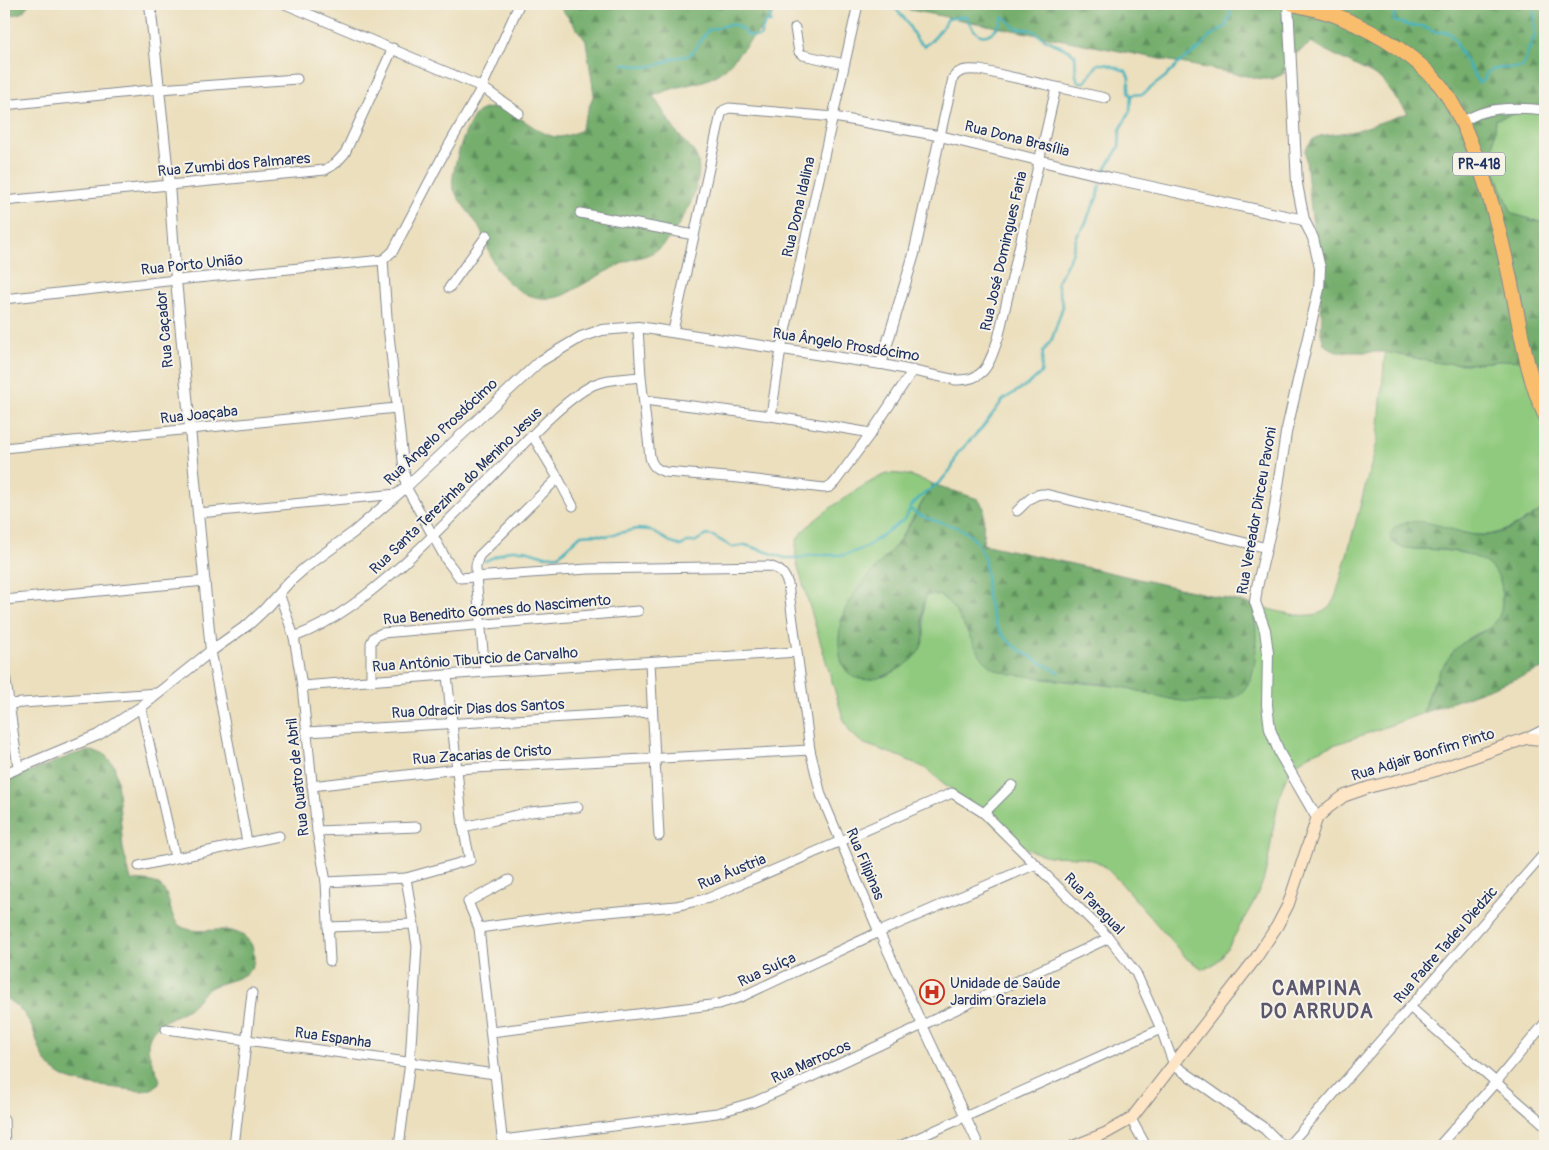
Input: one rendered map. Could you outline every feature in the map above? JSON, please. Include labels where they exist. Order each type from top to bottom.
[{"type":"highway","name":"PR-418","points":[[1293,4],[1339,16],[1378,35],[1422,66],[1439,84],[1456,108],[1486,183],[1505,255],[1526,358],[1545,415]]},
{"type":"main road","name":"Rua Adjair Bonfim Pinto","points":[[1317,818],[1344,796],[1370,787],[1431,772],[1527,738],[1545,740]]},
{"type":"main road","points":[[1074,1146],[1106,1133],[1131,1119],[1256,958],[1288,905],[1317,818]]},
{"type":"street","name":"Rua Caçador","points":[[150,4],[169,184],[176,280],[211,650]]},
{"type":"street","points":[[285,4],[482,87],[519,113]]},
{"type":"street","name":"Rua Dona Idalina","points":[[771,416],[781,349],[858,4]]},
{"type":"street","name":"Rua Vereador Dirceu Pavoni","points":[[1288,4],[1297,184],[1304,220],[1313,238],[1320,268],[1319,289],[1286,433],[1278,489],[1255,602],[1265,630],[1268,653],[1267,705],[1270,729],[1280,754],[1317,818]]},
{"type":"street","points":[[476,578],[460,578],[447,561],[406,487],[396,408],[384,260],[393,251],[441,159],[482,87],[518,6]]},
{"type":"street","points":[[795,28],[799,52],[803,55],[844,64]]},
{"type":"street","name":"Rua Zumbi dos Palmares","points":[[4,201],[325,170],[336,163],[345,153],[393,48]]},
{"type":"street","points":[[881,364],[914,254],[953,78],[957,72],[980,70],[1105,98]]},
{"type":"street","points":[[4,105],[160,89],[297,79]]},
{"type":"street","name":"Rua José Domingues Faria","points":[[968,380],[976,377],[984,370],[990,361],[998,339],[1038,159],[1056,88]]},
{"type":"street","name":"Rua Dona Brasília","points":[[694,234],[721,114],[729,108],[834,117],[940,136],[1111,178],[1304,220]]},
{"type":"street","points":[[1462,122],[1480,113],[1493,111],[1529,108],[1545,110]]},
{"type":"street","points":[[580,212],[694,234],[673,331]]},
{"type":"street","points":[[449,288],[486,235]]},
{"type":"street","name":"Rua Porto União","points":[[4,299],[384,260]]},
{"type":"street","points":[[638,327],[641,377],[652,464],[658,470],[666,472],[824,488],[830,487],[871,433],[913,370]]},
{"type":"street","name":"Rua Ângelo Prosdócimo","points":[[4,774],[98,735],[142,707],[211,650],[263,612],[279,593],[306,567],[354,532],[406,487],[539,362],[581,337],[602,330],[638,327],[881,364],[956,380],[968,380]]},
{"type":"street","name":"Rua Santa Terezinha do Menino Jesus","points":[[294,637],[318,627],[374,589],[433,536],[532,435],[579,393],[594,385],[611,380],[641,377]]},
{"type":"street","points":[[644,400],[771,416],[871,433]]},
{"type":"street","name":"Rua Joaçaba","points":[[4,448],[396,408]]},
{"type":"street","points":[[532,435],[573,506]]},
{"type":"street","points":[[485,672],[476,578],[476,564],[479,556],[558,478]]},
{"type":"street","points":[[1017,511],[1033,495],[1038,493],[1045,494],[1267,548]]},
{"type":"street","points":[[198,513],[397,494]]},
{"type":"street","name":"Rua Filipinas","points":[[476,578],[588,569],[769,566],[778,568],[785,574],[788,584],[810,750],[821,795],[879,932],[979,1146]]},
{"type":"street","points":[[4,600],[205,581]]},
{"type":"street","name":"Rua Quatro de Abril","points":[[279,593],[294,637],[302,686],[317,831],[326,882],[330,961]]},
{"type":"street","name":"Rua Benedito Gomes do Nascimento","points":[[372,681],[371,643],[374,637],[382,633],[638,611]]},
{"type":"street","points":[[211,650],[247,842]]},
{"type":"street","name":"Rua Antônio Tiburcio de Carvalho","points":[[302,686],[797,652]]},
{"type":"street","points":[[650,662],[651,712],[659,836]]},
{"type":"street","points":[[4,667],[18,767]]},
{"type":"street","points":[[326,882],[406,878],[470,860],[463,827],[447,675]]},
{"type":"street","points":[[9,704],[157,693]]},
{"type":"street","points":[[142,707],[175,857]]},
{"type":"street","name":"Rua Odracir Dias dos Santos","points":[[307,732],[651,712]]},
{"type":"street","points":[[1527,738],[1545,729]]},
{"type":"street","name":"Rua Zacarias de Cristo","points":[[312,786],[457,769],[810,750]]},
{"type":"street","points":[[984,813],[1012,785]]},
{"type":"street","name":"Rua Áustria","points":[[479,928],[573,915],[676,906],[709,898],[952,793]]},
{"type":"street","name":"Rua Paragual","points":[[952,793],[984,813],[1109,938],[1136,973],[1161,1029],[1174,1065]]},
{"type":"street","points":[[463,827],[531,812],[578,807]]},
{"type":"street","points":[[317,831],[417,827]]},
{"type":"street","points":[[139,866],[278,836]]},
{"type":"street","name":"Rua Padre Tadeu Diedzic","points":[[1288,1146],[1545,853]]},
{"type":"street","name":"Rua Suíça","points":[[491,1032],[719,1004],[741,998],[879,932],[1036,864]]},
{"type":"street","points":[[399,1146],[410,1062],[416,946],[406,878]]},
{"type":"street","points":[[503,1143],[479,928],[468,902],[509,880]]},
{"type":"street","points":[[328,927],[414,924]]},
{"type":"street","name":"Rua Marrocos","points":[[503,1143],[717,1113],[754,1102],[1109,938]]},
{"type":"street","points":[[234,1146],[248,1040],[252,993]]},
{"type":"street","points":[[1410,1006],[1545,1125]]},
{"type":"street","points":[[1439,1146],[1545,1023]]},
{"type":"street","name":"Rua Espanha","points":[[166,1029],[496,1074]]},
{"type":"street","points":[[900,1146],[1161,1029]]},
{"type":"street","points":[[1174,1065],[1265,1129],[1282,1146]]},
{"type":"street","points":[[1131,1119],[1146,1146]]},
{"type":"street","points":[[4,1120],[5,1146]]},
{"type":"green space","points":[[4,4],[29,4],[22,13],[4,17]]},
{"type":"green space","points":[[558,4],[783,4],[720,73],[705,80],[653,96],[675,130],[694,153],[699,169],[698,181],[688,208],[666,242],[651,253],[604,272],[562,296],[543,298],[526,294],[503,277],[497,269],[480,229],[455,191],[453,179],[464,136],[478,112],[489,108],[510,112],[540,131],[558,137],[580,131],[594,94],[586,41]]},
{"type":"green space","points":[[880,4],[1545,4],[1545,105],[1496,119],[1492,163],[1512,214],[1545,223],[1545,363],[1509,360],[1468,364],[1440,363],[1385,352],[1337,352],[1324,344],[1321,333],[1322,316],[1305,150],[1312,140],[1320,136],[1355,131],[1408,113],[1380,78],[1311,43],[1291,57],[1283,74],[1272,79],[1262,79]]},
{"type":"green space","points":[[1545,105],[1545,223],[1512,214],[1492,163],[1496,119]]},
{"type":"green space","points":[[1385,352],[1440,363],[1468,364],[1509,360],[1545,363],[1545,509],[1511,528],[1490,535],[1472,535],[1458,532],[1413,549],[1440,550],[1469,555],[1492,567],[1499,578],[1502,592],[1502,609],[1499,618],[1493,626],[1471,636],[1459,648],[1429,691],[1423,713],[1320,750],[1305,757],[1293,767],[1282,789],[1262,884],[1229,946],[1214,964],[1203,969],[1187,959],[1121,883],[1096,861],[1079,857],[1048,856],[1034,852],[1014,841],[925,768],[862,743],[850,732],[843,718],[797,564],[796,544],[798,538],[803,531],[825,512],[868,483],[888,474],[905,475],[933,484],[897,544],[863,584],[883,677],[906,664],[917,652],[924,636],[926,596],[936,595],[945,599],[959,614],[1043,679],[1122,687],[1174,699],[1251,680],[1255,642],[1254,605],[1291,614],[1311,615],[1327,609],[1335,596],[1378,439]]},
{"type":"green space","points":[[933,484],[978,499],[984,508],[983,544],[1254,605],[1256,651],[1255,663],[1248,684],[1238,696],[1226,700],[1186,702],[1109,685],[1039,678],[1003,672],[990,666],[983,659],[954,609],[945,600],[936,595],[926,596],[924,601],[922,613],[924,634],[922,645],[914,658],[893,672],[877,678],[863,680],[853,677],[846,670],[841,660],[839,648],[839,633],[846,608],[865,580],[901,538]]},
{"type":"green space","points":[[1545,509],[1545,668],[1423,713],[1435,681],[1453,652],[1461,644],[1492,626],[1497,619],[1501,610],[1501,587],[1499,577],[1480,559],[1451,551],[1401,547],[1393,542],[1390,535],[1395,527],[1409,522],[1429,523],[1468,534],[1495,534],[1510,529]]},
{"type":"green space","points":[[90,751],[103,753],[114,765],[123,849],[131,880],[150,882],[160,886],[167,896],[172,914],[179,925],[198,931],[233,931],[248,940],[252,945],[254,955],[253,963],[245,974],[210,988],[188,1009],[163,1022],[154,1030],[148,1046],[160,1081],[153,1088],[144,1091],[82,1083],[57,1073],[44,1058],[30,1023],[24,1014],[4,997],[4,778],[32,771],[75,754]]},
{"type":"waterway","points":[[623,64],[645,67],[687,56],[694,51],[707,31],[725,25],[735,25],[748,35],[760,36],[765,22],[771,22],[769,8],[763,8],[756,4]]},
{"type":"waterway","points":[[891,4],[905,19],[917,40],[924,46],[935,37],[948,19],[966,16],[975,31],[979,34],[988,35],[998,26],[1003,17],[1016,28],[1032,30],[1075,55],[1078,82],[1085,82],[1098,64],[1106,64],[1126,71],[1129,78],[1129,94],[1131,95],[1130,111],[1120,130],[1119,147],[1103,173]]},
{"type":"waterway","points":[[1131,95],[1143,94],[1179,63],[1200,48],[1209,37],[1226,26],[1233,4]]},
{"type":"waterway","points":[[1393,4],[1395,7],[1394,21],[1422,26],[1435,32],[1448,32],[1454,38],[1479,83],[1485,79],[1486,73],[1490,71],[1499,68],[1522,67],[1535,35],[1534,4]]},
{"type":"waterway","points":[[485,561],[510,550],[525,550],[545,556],[559,555],[581,535],[606,536],[637,529],[650,530],[681,546],[707,535],[713,536],[732,547],[745,545],[785,558],[799,558],[812,555],[843,555],[866,547],[905,519],[912,505],[941,481],[952,468],[957,454],[982,428],[1003,400],[1031,382],[1041,373],[1043,352],[1052,339],[1063,306],[1057,283],[1072,254],[1077,236],[1086,223],[1097,198],[1100,185]]},
{"type":"waterway","points":[[910,509],[927,518],[964,530],[971,536],[981,549],[983,555],[986,568],[987,598],[996,625],[1010,643],[1019,650],[1059,673]]},
{"type":"place","name":"Unidade de Saúde Jardim Graziela","points":[[932,992]]},
{"type":"district","name":"CAMPINA DO ARRUDA","points":[[1317,1000]]}]
